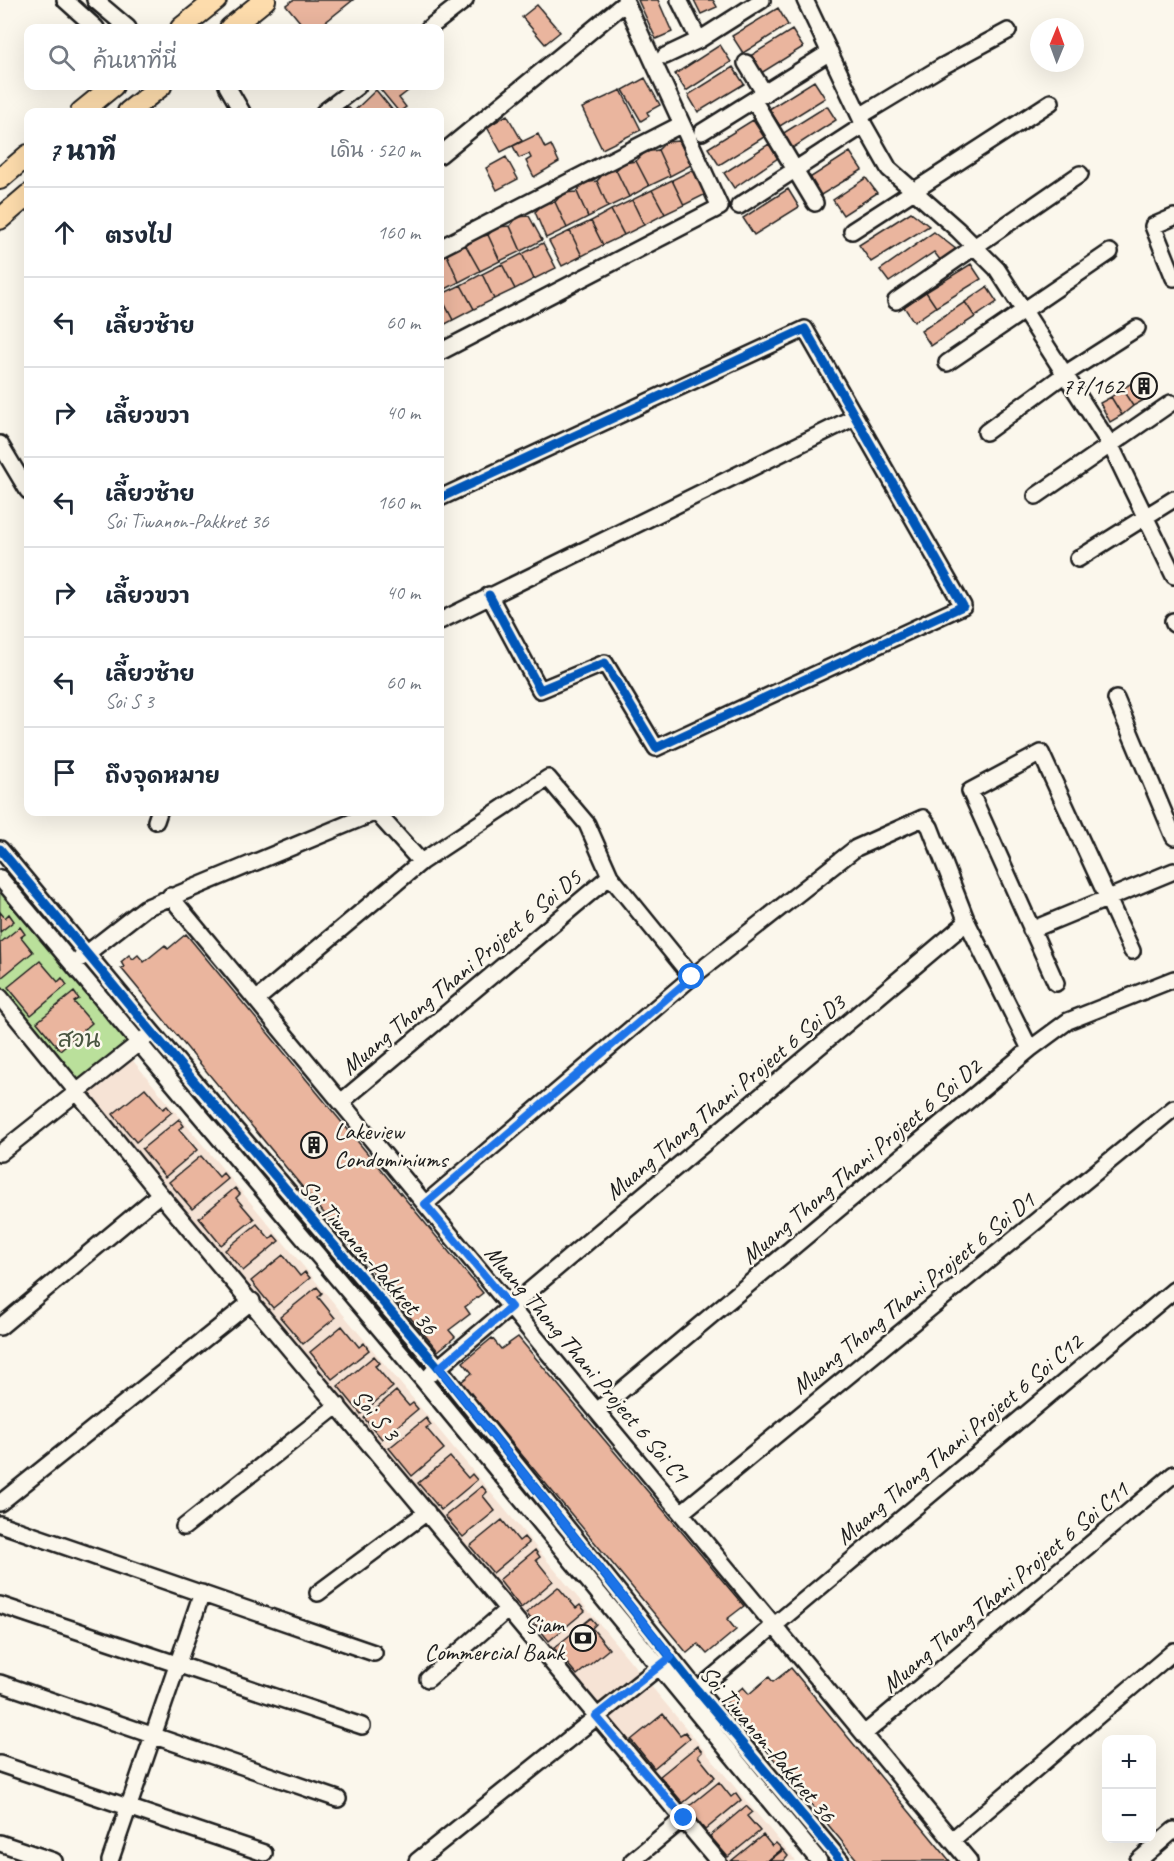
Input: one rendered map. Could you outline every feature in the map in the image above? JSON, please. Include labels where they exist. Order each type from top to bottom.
[{"type":"main road","points":[[186,24],[216,0]]},
{"type":"main road","points":[[235,24],[265,0]]},
{"type":"main road","points":[[86,108],[108,90]]},
{"type":"main road","points":[[133,108],[156,90]]},
{"type":"main road","points":[[0,179],[24,158]]},
{"type":"main road","points":[[0,219],[24,198]]},
{"type":"street","points":[[65,0],[92,24]]},
{"type":"street","points":[[95,0],[123,24]]},
{"type":"street","points":[[434,24],[465,0]]},
{"type":"street","points":[[679,0],[699,40]]},
{"type":"street","points":[[665,56],[699,40],[762,0]]},
{"type":"street","points":[[805,0],[862,120],[889,169],[997,269],[1111,446],[1174,576]]},
{"type":"street","points":[[444,152],[626,1],[720,207],[444,350]]},
{"type":"street","points":[[739,206],[943,66],[1008,31]]},
{"type":"street","points":[[702,132],[830,52]]},
{"type":"street","points":[[746,63],[760,97],[815,203]]},
{"type":"street","points":[[228,90],[240,108]]},
{"type":"street","points":[[329,108],[352,90]]},
{"type":"street","points":[[852,231],[1051,102]]},
{"type":"street","points":[[444,246],[682,124]]},
{"type":"street","points":[[896,301],[1080,174]]},
{"type":"street","points":[[1174,217],[1153,226],[1174,278]]},
{"type":"street","points":[[946,363],[1110,252]]},
{"type":"street","points":[[986,432],[1065,374],[1137,328]]},
{"type":"street","points":[[444,496],[805,329],[963,606],[656,748],[605,663],[540,690],[489,595]]},
{"type":"street","points":[[1036,496],[1171,403]]},
{"type":"street","points":[[444,619],[855,417]]},
{"type":"street","points":[[0,444],[24,484]]},
{"type":"street","points":[[1078,560],[1174,499]]},
{"type":"street","points":[[1116,699],[1174,837]]},
{"type":"street","points":[[1056,983],[970,791],[1041,753],[1132,951]]},
{"type":"street","points":[[256,1000],[421,862],[548,778],[587,824],[610,876],[692,977]]},
{"type":"street","points":[[72,965],[145,908],[366,816]]},
{"type":"street","points":[[380,816],[421,862]]},
{"type":"street","points":[[425,1204],[692,977],[856,848],[924,818],[930,827],[968,922],[1030,1049]]},
{"type":"street","name":"Soi Tiwanon-Pakkret 36","points":[[0,849],[152,1032],[439,1368],[671,1657],[691,1695],[819,1861]]},
{"type":"street","points":[[1031,930],[1174,870]]},
{"type":"street","name":"Muang Thong Thani Project 6 Soi D5","points":[[341,1102],[610,876]]},
{"type":"street","name":"Soi Tiwanon-Pakkret 36","points":[[0,878],[423,1380],[658,1667],[691,1695],[841,1861]]},
{"type":"street","name":"Muang Thong Thani Project 6 Soi C1","points":[[170,896],[969,1861]]},
{"type":"street","name":"Muang Thong Thani Project 6 Soi D3","points":[[423,1380],[968,922]]},
{"type":"street","name":"Muang Thong Thani Project 6 Soi D2","points":[[597,1412],[1030,1049],[1068,1022],[1174,980]]},
{"type":"street","name":"Soi S 3","points":[[0,997],[160,1194],[252,1301],[718,1861]]},
{"type":"street","points":[[0,1153],[152,1032]]},
{"type":"street","name":"Muang Thong Thani Project 6 Soi D1","points":[[681,1513],[1174,1108]]},
{"type":"street","points":[[0,1327],[160,1194]]},
{"type":"street","name":"Muang Thong Thani Project 6 Soi C12","points":[[691,1695],[1174,1290]]},
{"type":"street","points":[[0,1503],[252,1301]]},
{"type":"street","points":[[184,1527],[338,1405]]},
{"type":"street","name":"Muang Thong Thani Project 6 Soi C11","points":[[864,1734],[1174,1474]]},
{"type":"street","points":[[318,1593],[427,1512]]},
{"type":"street","points":[[0,1524],[374,1653]]},
{"type":"street","points":[[110,1861],[202,1593]]},
{"type":"street","points":[[0,1605],[362,1726]]},
{"type":"street","points":[[428,1679],[508,1609]]},
{"type":"street","points":[[952,1840],[1174,1651]]},
{"type":"street","points":[[417,1861],[671,1657]]},
{"type":"street","points":[[0,1683],[338,1799]]},
{"type":"street","points":[[0,1764],[264,1853]]},
{"type":"street","points":[[632,1861],[684,1818]]},
{"type":"street","points":[[1137,1861],[1174,1830]]},
{"type":"street","points":[[0,1843],[54,1861]]},
{"type":"shaded area","points":[[0,900],[796,1861],[723,1861],[0,984]]},
{"type":"green space","name":"สวน","points":[[0,890],[131,1046],[77,1091],[0,997]]},
{"type":"building","points":[[293,0],[353,0],[323,24],[302,24],[286,5]]},
{"type":"building","points":[[638,0],[658,0],[672,32],[656,39]]},
{"type":"building","points":[[694,0],[713,0],[717,7],[701,14]]},
{"type":"building","points":[[537,5],[560,32],[545,44],[522,17]]},
{"type":"building","points":[[778,8],[788,25],[743,53],[732,36]]},
{"type":"building","points":[[792,30],[803,47],[758,75],[747,58]]},
{"type":"building","points":[[720,45],[731,62],[686,91],[675,74]]},
{"type":"building","points":[[733,67],[744,84],[698,112],[688,95]]},
{"type":"building","points":[[645,78],[660,105],[647,112],[649,116],[641,121],[623,90]]},
{"type":"building","points":[[814,81],[825,98],[780,126],[769,109]]},
{"type":"building","points":[[376,90],[391,108],[357,108]]},
{"type":"building","points":[[381,90],[408,91],[399,98],[406,107],[396,108]]},
{"type":"building","points":[[621,90],[641,130],[602,149],[582,108]]},
{"type":"building","points":[[827,106],[836,120],[791,149],[782,134]]},
{"type":"building","points":[[507,115],[522,141],[501,152],[487,127]]},
{"type":"building","points":[[753,120],[764,137],[719,165],[708,148]]},
{"type":"building","points":[[538,134],[545,148],[551,145],[559,162],[534,177],[526,161],[531,158],[529,154],[519,158],[513,146]]},
{"type":"building","points":[[679,141],[691,165],[670,176],[658,150],[666,142]]},
{"type":"building","points":[[769,144],[778,158],[734,188],[724,173]]},
{"type":"building","points":[[658,150],[670,176],[649,186],[636,161],[645,152]]},
{"type":"building","points":[[850,152],[862,170],[816,198],[805,181]]},
{"type":"building","points":[[506,157],[518,179],[497,190],[486,168]]},
{"type":"building","points":[[636,161],[649,186],[629,197],[616,170],[624,163]]},
{"type":"building","points":[[694,169],[706,194],[684,205],[672,180]]},
{"type":"building","points":[[616,170],[629,197],[608,207],[597,181],[604,173]]},
{"type":"building","points":[[866,178],[877,193],[843,215],[833,200]]},
{"type":"building","points":[[672,180],[684,205],[665,214],[652,190]]},
{"type":"building","points":[[597,181],[608,207],[588,217],[577,192],[584,183]]},
{"type":"building","points":[[788,189],[799,207],[754,235],[743,218]]},
{"type":"building","points":[[652,190],[665,214],[644,225],[632,200]]},
{"type":"building","points":[[577,192],[588,217],[567,228],[555,202],[563,193]]},
{"type":"building","points":[[632,200],[644,225],[624,235],[611,210]]},
{"type":"building","points":[[555,202],[567,228],[546,238],[535,212],[543,204]]},
{"type":"building","points":[[611,210],[624,235],[603,245],[591,221]]},
{"type":"building","points":[[911,212],[929,226],[871,262],[859,245]]},
{"type":"building","points":[[529,216],[542,240],[521,251],[510,226],[517,217]]},
{"type":"building","points":[[591,221],[603,245],[582,256],[570,231]]},
{"type":"building","points":[[510,226],[521,251],[500,261],[488,235],[496,227]]},
{"type":"building","points":[[570,231],[582,256],[562,266],[549,241]]},
{"type":"building","points":[[934,232],[957,250],[941,261],[934,252],[889,282],[880,270]]},
{"type":"building","points":[[488,235],[500,261],[480,271],[466,246],[475,238]]},
{"type":"building","points":[[543,243],[556,268],[534,279],[522,254]]},
{"type":"building","points":[[466,246],[480,271],[459,282],[447,255],[454,248]]},
{"type":"building","points":[[522,254],[534,279],[515,289],[502,264]]},
{"type":"building","points":[[444,255],[447,255],[459,282],[444,290]]},
{"type":"building","points":[[502,264],[515,289],[494,299],[482,274]]},
{"type":"building","points":[[971,264],[981,279],[936,307],[926,292]]},
{"type":"building","points":[[482,274],[494,299],[474,309],[461,285]]},
{"type":"building","points":[[461,285],[474,309],[453,320],[444,303],[444,293]]},
{"type":"building","points":[[987,287],[997,302],[975,317],[965,302]]},
{"type":"building","points":[[926,292],[936,307],[914,322],[904,307]]},
{"type":"building","points":[[965,302],[975,317],[931,346],[921,331]]},
{"type":"building","points":[[444,303],[453,320],[444,325]]},
{"type":"building","name":"77/162","points":[[1145,375],[1156,391],[1144,400],[1133,382]]},
{"type":"building","points":[[1133,382],[1144,400],[1133,406],[1122,389]]},
{"type":"building","points":[[1122,389],[1133,406],[1122,415],[1111,397]]},
{"type":"building","points":[[1111,397],[1122,415],[1110,422],[1100,403]]},
{"type":"building","points":[[0,912],[5,918],[9,914],[14,921],[0,932]]},
{"type":"building","points":[[20,927],[25,934],[21,937],[33,952],[1,978],[0,943]]},
{"type":"building","name":"Lakeview Condominiums","points":[[186,934],[483,1293],[465,1307],[470,1314],[449,1330],[455,1337],[438,1351],[121,968],[124,967],[121,962],[129,955],[133,959],[138,955],[144,962],[165,945],[168,949]]},
{"type":"building","points":[[40,961],[58,982],[62,978],[67,985],[31,1015],[8,987]]},
{"type":"building","points":[[74,992],[79,999],[74,1002],[92,1023],[60,1050],[37,1022]]},
{"type":"building","points":[[145,1088],[163,1109],[167,1106],[172,1112],[136,1142],[113,1114]]},
{"type":"building","points":[[179,1119],[184,1126],[179,1129],[197,1150],[165,1177],[142,1149]]},
{"type":"building","points":[[201,1156],[219,1177],[223,1173],[228,1179],[192,1209],[169,1182]]},
{"type":"building","points":[[235,1188],[240,1194],[236,1198],[254,1219],[221,1245],[199,1218]]},
{"type":"building","points":[[257,1224],[270,1239],[274,1235],[279,1241],[243,1271],[225,1250]]},
{"type":"building","points":[[283,1255],[300,1276],[305,1272],[310,1278],[273,1308],[251,1281]]},
{"type":"building","points":[[317,1287],[322,1293],[318,1297],[335,1318],[303,1344],[280,1317]]},
{"type":"building","points":[[342,1326],[359,1347],[364,1343],[369,1350],[332,1379],[310,1352]]},
{"type":"building","points":[[518,1337],[744,1606],[727,1619],[736,1630],[707,1654],[698,1644],[687,1653],[461,1382],[472,1373],[463,1362],[492,1338],[501,1349]]},
{"type":"building","points":[[374,1356],[380,1363],[375,1366],[393,1387],[361,1414],[338,1386]]},
{"type":"building","points":[[396,1391],[409,1406],[413,1403],[418,1409],[382,1439],[364,1418]]},
{"type":"building","points":[[426,1418],[431,1425],[426,1428],[444,1449],[412,1476],[389,1448]]},
{"type":"building","points":[[450,1457],[468,1478],[472,1474],[477,1480],[441,1510],[418,1483]]},
{"type":"building","points":[[482,1486],[487,1492],[483,1496],[495,1511],[463,1537],[445,1516]]},
{"type":"building","points":[[502,1520],[519,1541],[524,1537],[529,1543],[493,1573],[470,1546]]},
{"type":"building","points":[[535,1550],[540,1557],[536,1560],[553,1581],[521,1608],[499,1580]]},
{"type":"building","points":[[558,1587],[576,1608],[580,1605],[585,1611],[549,1641],[526,1613]]},
{"type":"building","name":"Siam Commercial Bank","points":[[591,1618],[596,1624],[592,1628],[609,1649],[577,1675],[554,1648]]},
{"type":"building","points":[[791,1668],[950,1861],[858,1861],[726,1701],[743,1687],[749,1694],[769,1677],[773,1682]]},
{"type":"building","points":[[663,1714],[680,1735],[685,1732],[690,1738],[654,1768],[631,1740]]},
{"type":"building","points":[[697,1746],[702,1752],[698,1756],[715,1777],[683,1803],[660,1776]]},
{"type":"building","points":[[719,1782],[731,1797],[736,1793],[741,1800],[705,1830],[687,1808]]},
{"type":"building","points":[[746,1806],[752,1812],[747,1816],[760,1831],[728,1857],[710,1836]]},
{"type":"building","points":[[763,1835],[772,1846],[776,1843],[782,1849],[767,1861],[731,1861]]},
{"type":"building","points":[[783,1850],[788,1856],[784,1861],[769,1861]]},
{"type":"cycle path","points":[[444,496],[805,329],[963,606],[656,748],[605,663],[540,690],[489,595]]},
{"type":"cycle path","points":[[0,849],[152,1032],[439,1368],[697,1690],[841,1861]]},
{"type":"place","name":"77/162","points":[[1144,386]]},
{"type":"place","name":"Lakeview Condominiums","points":[[314,1145]]},
{"type":"place","name":"Siam Commercial Bank","points":[[583,1638]]},
{"type":"route","points":[[684,1818],[596,1716],[671,1657],[439,1368],[511,1307],[425,1204],[692,977]]}]
